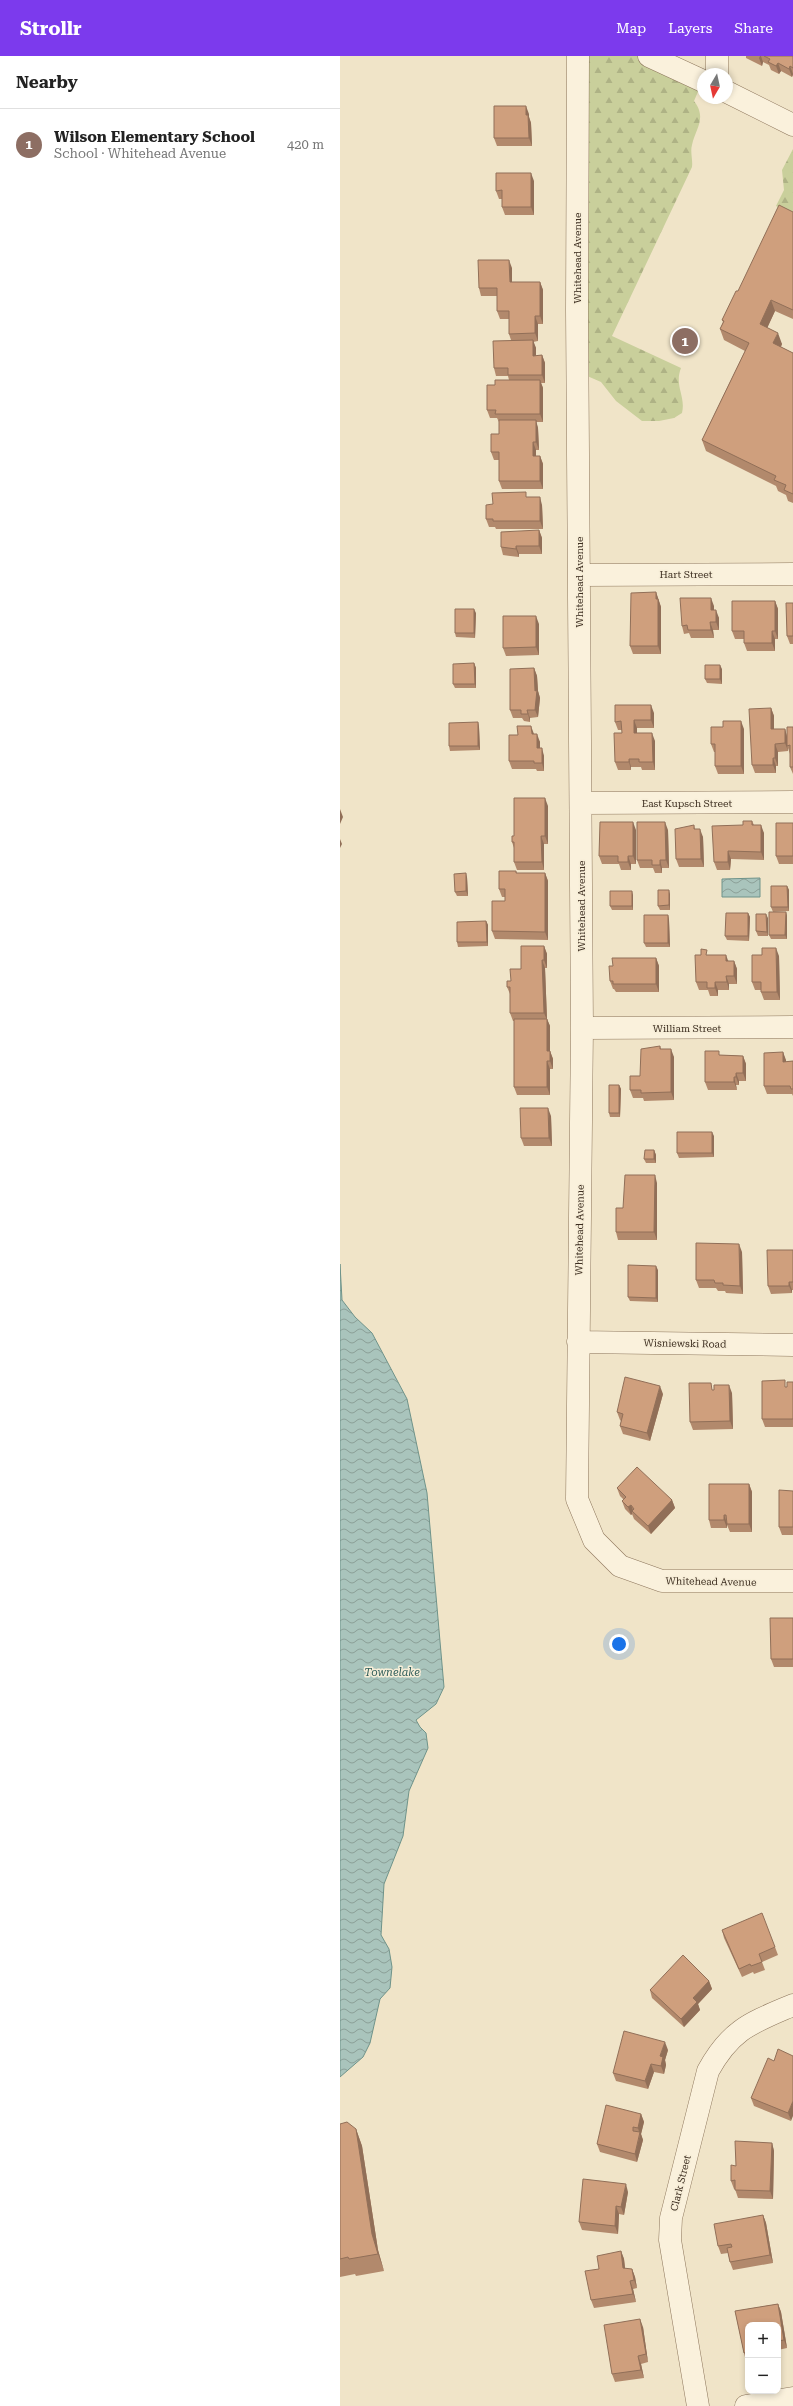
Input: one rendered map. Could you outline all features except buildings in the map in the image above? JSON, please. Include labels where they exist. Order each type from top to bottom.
[{"type":"street","name":"Whitehead Avenue","points":[[578,56],[582,1028],[577,1499],[594,1540],[620,1566],[662,1581],[793,1582]]},
{"type":"street","points":[[650,56],[697,78]]},
{"type":"street","points":[[717,68],[718,56]]},
{"type":"street","points":[[733,95],[793,125]]},
{"type":"street","name":"Hart Street","points":[[579,575],[793,574]]},
{"type":"street","name":"East Kupsch Street","points":[[581,803],[793,802]]},
{"type":"street","name":"William Street","points":[[582,1028],[793,1027]]},
{"type":"street","name":"Wisniewski Road","points":[[578,1342],[793,1345]]},
{"type":"street","name":"Clark Street","points":[[698,2406],[670,2240],[671,2218],[708,2071],[717,2054],[728,2040],[746,2027],[793,2005]]},
{"type":"street","points":[[746,2406],[793,2398]]},
{"type":"green space","points":[[578,56],[649,56],[697,77],[697,94],[694,101],[698,107],[700,118],[691,148],[692,167],[612,336],[681,368],[679,374],[679,386],[683,401],[682,413],[674,418],[659,421],[642,421],[616,401],[601,382],[578,372]]},
{"type":"green space","points":[[793,149],[793,215],[776,206],[784,190],[782,170]]},
{"type":"water","points":[[760,878],[760,897],[722,897],[722,879]]},
{"type":"water","name":"Townelake","points":[[340,1264],[342,1300],[355,1317],[372,1333],[407,1399],[427,1493],[444,1687],[436,1704],[416,1720],[426,1733],[428,1748],[409,1791],[403,1836],[384,1884],[381,1935],[389,1949],[392,1967],[390,1988],[380,1999],[370,2043],[363,2057],[340,2077]]},
{"type":"place","name":"Wilson Elementary School","points":[[685,341]]}]
